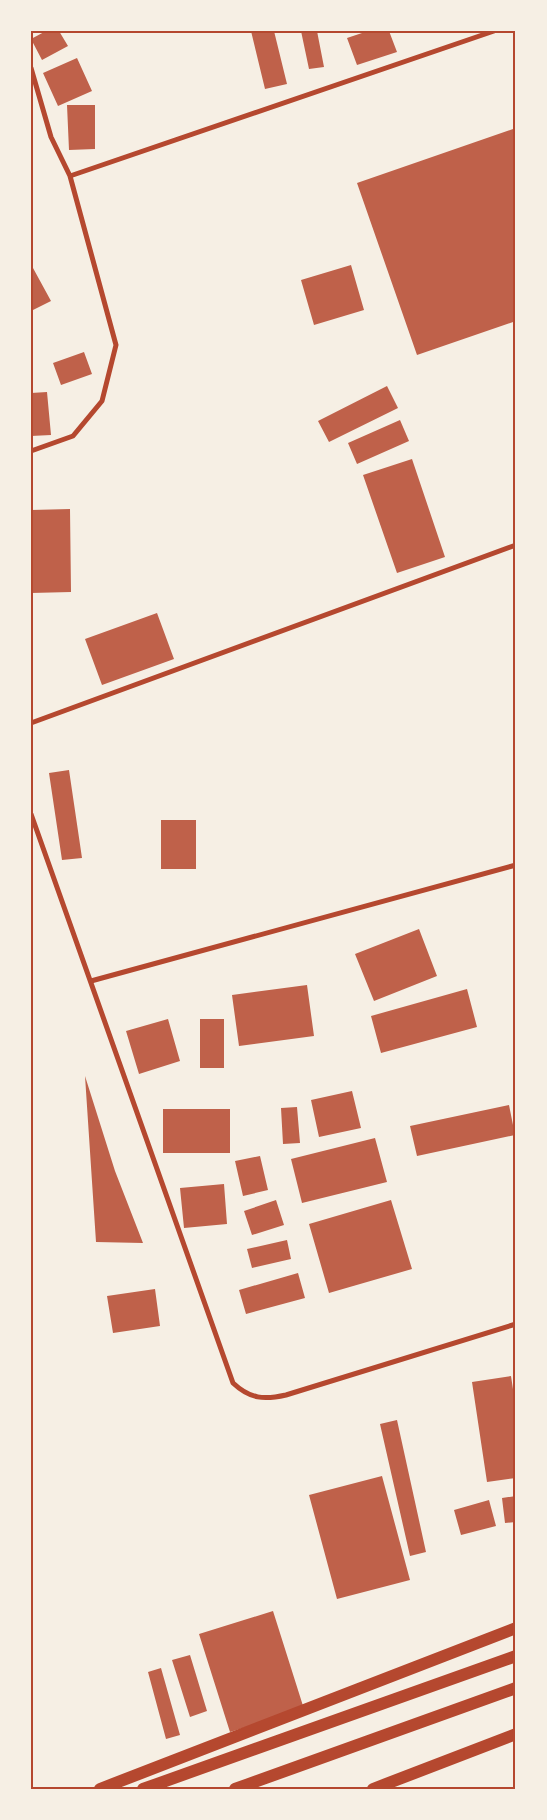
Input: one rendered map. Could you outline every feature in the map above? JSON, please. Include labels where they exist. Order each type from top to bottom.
[{"type":"main road","points":[[100,1789],[516,1628]]},
{"type":"main road","points":[[143,1789],[516,1656]]},
{"type":"main road","points":[[235,1789],[516,1688]]},
{"type":"main road","points":[[373,1789],[516,1734]]},
{"type":"street","points":[[70,176],[494,31]]},
{"type":"street","points":[[31,68],[51,138],[70,176],[116,345],[102,400],[73,436],[31,451]]},
{"type":"street","points":[[31,723],[516,545]]},
{"type":"street","points":[[31,814],[233,1383],[243,1393],[268,1399],[286,1396],[516,1324]]},
{"type":"street","points":[[91,981],[516,865]]},
{"type":"building","points":[[46,31],[59,31],[68,46],[42,60],[31,39]]},
{"type":"building","points":[[251,31],[274,31],[287,84],[265,89]]},
{"type":"building","points":[[301,31],[317,31],[324,67],[309,69]]},
{"type":"building","points":[[368,31],[389,31],[397,52],[357,65],[347,38]]},
{"type":"building","points":[[77,58],[92,91],[58,106],[43,73]]},
{"type":"building","points":[[67,105],[95,105],[95,149],[69,150]]},
{"type":"building","points":[[516,128],[516,321],[417,355],[357,183]]},
{"type":"building","points":[[351,265],[364,310],[314,325],[301,280]]},
{"type":"building","points":[[33,268],[51,301],[31,311],[31,269]]},
{"type":"building","points":[[84,352],[92,374],[61,385],[53,363]]},
{"type":"building","points":[[387,386],[398,408],[329,442],[318,421]]},
{"type":"building","points":[[47,392],[51,435],[31,436],[31,393]]},
{"type":"building","points":[[400,420],[409,441],[357,464],[348,443]]},
{"type":"building","points":[[412,459],[445,557],[397,573],[363,475]]},
{"type":"building","points":[[70,509],[71,592],[31,593],[31,510]]},
{"type":"building","points":[[157,613],[174,659],[102,685],[85,639]]},
{"type":"building","points":[[69,770],[82,858],[62,860],[49,773]]},
{"type":"building","points":[[161,820],[196,820],[196,869],[161,869]]},
{"type":"building","points":[[419,929],[437,976],[374,1001],[355,954]]},
{"type":"building","points":[[307,985],[314,1036],[239,1046],[232,995]]},
{"type":"building","points":[[467,989],[477,1027],[381,1053],[371,1016]]},
{"type":"building","points":[[168,1019],[180,1061],[139,1074],[126,1031]]},
{"type":"building","points":[[200,1019],[224,1019],[224,1068],[200,1068]]},
{"type":"building","points":[[85,1076],[115,1171],[143,1243],[96,1242]]},
{"type":"building","points":[[352,1091],[361,1128],[319,1137],[311,1100]]},
{"type":"building","points":[[509,1105],[515,1135],[417,1156],[410,1126]]},
{"type":"building","points":[[297,1107],[300,1143],[283,1144],[281,1108]]},
{"type":"building","points":[[163,1109],[230,1109],[230,1153],[163,1153]]},
{"type":"building","points":[[375,1138],[387,1182],[302,1203],[291,1159]]},
{"type":"building","points":[[260,1156],[268,1190],[243,1196],[235,1161]]},
{"type":"building","points":[[224,1184],[227,1224],[184,1228],[180,1188]]},
{"type":"building","points":[[276,1200],[284,1225],[252,1235],[244,1211]]},
{"type":"building","points":[[391,1200],[412,1269],[329,1293],[309,1224]]},
{"type":"building","points":[[287,1240],[291,1259],[252,1268],[247,1249]]},
{"type":"building","points":[[298,1273],[305,1298],[246,1314],[239,1290]]},
{"type":"building","points":[[155,1289],[160,1326],[113,1333],[107,1296]]},
{"type":"building","points":[[511,1376],[516,1409],[516,1478],[487,1482],[472,1382]]},
{"type":"building","points":[[397,1420],[426,1552],[410,1556],[380,1424]]},
{"type":"building","points":[[382,1476],[410,1580],[337,1599],[309,1495]]},
{"type":"building","points":[[516,1496],[516,1522],[505,1523],[502,1498]]},
{"type":"building","points":[[489,1500],[496,1526],[461,1535],[454,1510]]},
{"type":"building","points":[[273,1611],[304,1709],[230,1732],[199,1634]]},
{"type":"building","points":[[190,1655],[207,1711],[190,1717],[172,1660]]},
{"type":"building","points":[[161,1668],[180,1735],[166,1739],[148,1672]]}]
